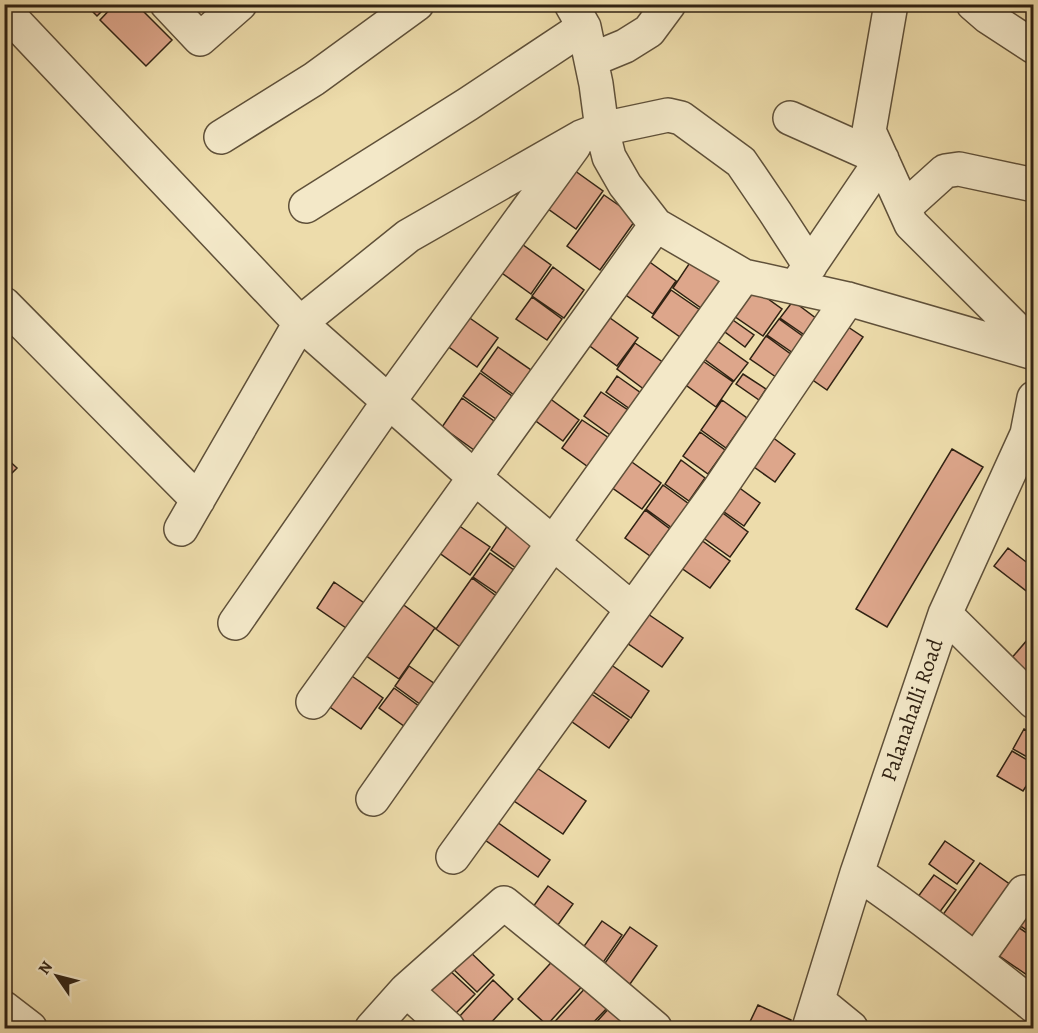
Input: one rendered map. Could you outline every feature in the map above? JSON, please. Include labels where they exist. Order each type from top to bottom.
[{"type":"street","points":[[167,4],[200,39],[240,4]]},
{"type":"street","points":[[221,137],[314,79],[417,4]]},
{"type":"street","points":[[591,60],[625,46],[650,31],[669,4]]},
{"type":"street","points":[[973,4],[988,17],[1034,47]]},
{"type":"street","points":[[887,7],[869,131],[911,224],[1034,347]]},
{"type":"street","points":[[4,10],[300,323],[474,477],[632,609]]},
{"type":"street","points":[[235,622],[389,401],[591,133],[596,84],[578,16],[468,104],[306,206]]},
{"type":"street","points":[[181,529],[300,323],[408,236],[591,133],[668,115],[681,118],[741,162],[775,212],[802,276]]},
{"type":"street","points":[[790,118],[882,159]]},
{"type":"street","points":[[591,133],[625,185],[656,225],[744,276],[802,276],[848,299],[1034,353]]},
{"type":"street","points":[[802,276],[882,159]]},
{"type":"street","points":[[904,208],[945,171],[959,169],[1034,185]]},
{"type":"street","points":[[313,702],[656,225]]},
{"type":"street","points":[[373,799],[744,276]]},
{"type":"street","points":[[453,857],[718,491],[848,299]]},
{"type":"street","points":[[4,304],[198,500]]},
{"type":"street","name":"Palanahalli Road","points":[[814,1015],[857,873],[945,614],[1027,434],[1034,398]]},
{"type":"street","points":[[945,614],[1034,702]]},
{"type":"street","points":[[857,873],[900,902],[1034,1006]]},
{"type":"street","points":[[976,960],[1024,892]]},
{"type":"street","points":[[372,1029],[406,990],[504,903],[655,1029]]},
{"type":"street","points":[[406,990],[448,1029]]},
{"type":"street","points":[[4,1008],[30,1029]]},
{"type":"street","points":[[814,1015],[851,1029]]},
{"type":"building","points":[[85,4],[109,4],[97,16]]},
{"type":"building","points":[[115,4],[136,4],[172,40],[146,66],[100,20]]},
{"type":"building","points":[[571,168],[603,191],[576,229],[544,206]]},
{"type":"building","points":[[604,195],[637,218],[600,270],[567,246]]},
{"type":"building","points":[[519,242],[551,265],[531,294],[499,271]]},
{"type":"building","points":[[644,258],[676,281],[653,314],[620,291]]},
{"type":"building","points":[[691,261],[720,282],[701,308],[673,288]]},
{"type":"building","points":[[553,267],[584,290],[564,318],[532,296]]},
{"type":"building","points":[[750,286],[782,309],[763,336],[731,314]]},
{"type":"building","points":[[671,290],[700,310],[680,337],[652,317]]},
{"type":"building","points":[[532,297],[562,319],[547,340],[516,319]]},
{"type":"building","points":[[793,301],[817,319],[806,336],[780,318]]},
{"type":"building","points":[[603,313],[638,338],[617,366],[583,341]]},
{"type":"building","points":[[464,314],[498,338],[477,367],[443,343]]},
{"type":"building","points":[[730,318],[754,335],[745,347],[721,329]]},
{"type":"building","points":[[779,319],[804,337],[793,353],[767,335]]},
{"type":"building","points":[[839,321],[863,337],[827,390],[804,374]]},
{"type":"building","points":[[766,336],[792,355],[776,377],[750,359]]},
{"type":"building","points":[[713,338],[748,363],[734,381],[700,356]]},
{"type":"building","points":[[635,343],[664,363],[645,390],[617,369]]},
{"type":"building","points":[[498,347],[531,370],[514,395],[481,371]]},
{"type":"building","points":[[700,359],[733,382],[716,407],[683,383]]},
{"type":"building","points":[[480,373],[512,396],[496,419],[463,396]]},
{"type":"building","points":[[743,374],[766,389],[759,400],[736,384]]},
{"type":"building","points":[[617,376],[641,393],[630,409],[606,392]]},
{"type":"building","points":[[601,392],[631,412],[613,437],[584,416]]},
{"type":"building","points":[[545,395],[579,420],[563,441],[529,416]]},
{"type":"building","points":[[462,398],[494,421],[474,450],[442,427]]},
{"type":"building","points":[[722,400],[747,418],[726,448],[701,430]]},
{"type":"building","points":[[582,420],[612,440],[591,469],[562,448]]},
{"type":"building","points":[[700,432],[725,450],[708,474],[683,456]]},
{"type":"building","points":[[768,434],[795,454],[775,482],[747,462]]},
{"type":"building","points":[[952,449],[983,467],[887,627],[856,609]]},
{"type":"building","points":[[4,456],[17,468],[4,481]]},
{"type":"building","points":[[629,460],[661,483],[642,509],[611,487]]},
{"type":"building","points":[[681,460],[705,478],[689,501],[665,484]]},
{"type":"building","points":[[734,484],[760,503],[744,526],[717,507]]},
{"type":"building","points":[[663,485],[689,504],[672,528],[646,509]]},
{"type":"building","points":[[716,508],[748,532],[730,557],[698,534]]},
{"type":"building","points":[[645,510],[670,529],[650,556],[625,538]]},
{"type":"building","points":[[510,522],[539,543],[520,571],[491,550]]},
{"type":"building","points":[[458,525],[490,547],[470,575],[438,552]]},
{"type":"building","points":[[697,537],[730,561],[710,588],[677,565]]},
{"type":"building","points":[[1008,548],[1034,568],[1034,597],[994,566]]},
{"type":"building","points":[[490,553],[518,573],[501,596],[473,577]]},
{"type":"building","points":[[472,578],[499,598],[463,649],[436,629]]},
{"type":"building","points":[[334,582],[367,605],[349,630],[317,608]]},
{"type":"building","points":[[401,603],[435,628],[399,679],[365,655]]},
{"type":"building","points":[[645,612],[683,638],[662,667],[624,641]]},
{"type":"building","points":[[1034,632],[1034,680],[1010,660]]},
{"type":"building","points":[[607,662],[649,691],[631,718],[589,689]]},
{"type":"building","points":[[409,666],[438,686],[424,707],[395,686]]},
{"type":"building","points":[[349,674],[383,698],[361,729],[327,705]]},
{"type":"building","points":[[394,688],[423,709],[408,729],[379,708]]},
{"type":"building","points":[[587,691],[629,720],[609,748],[568,719]]},
{"type":"building","points":[[1024,729],[1034,735],[1034,761],[1013,749]]},
{"type":"building","points":[[1012,751],[1034,764],[1034,774],[1023,791],[997,776]]},
{"type":"building","points":[[537,768],[586,801],[563,834],[514,801]]},
{"type":"building","points":[[497,822],[550,860],[538,877],[485,840]]},
{"type":"building","points":[[945,841],[974,861],[957,884],[929,864]]},
{"type":"building","points":[[980,863],[1018,890],[980,943],[942,916]]},
{"type":"building","points":[[934,875],[956,890],[939,913],[917,898]]},
{"type":"building","points":[[548,886],[573,904],[555,929],[530,911]]},
{"type":"building","points":[[1034,893],[1034,935],[1013,921]]},
{"type":"building","points":[[602,921],[622,935],[602,964],[582,949]]},
{"type":"building","points":[[1012,923],[1034,938],[1034,973],[1030,977],[992,951]]},
{"type":"building","points":[[630,927],[657,946],[630,984],[603,966]]},
{"type":"building","points":[[466,948],[494,975],[477,992],[450,966]]},
{"type":"building","points":[[557,956],[586,982],[547,1025],[518,999]]},
{"type":"building","points":[[448,969],[475,994],[455,1014],[429,989]]},
{"type":"building","points":[[493,980],[513,999],[486,1028],[471,1028],[459,1017]]},
{"type":"building","points":[[588,985],[610,1005],[588,1028],[549,1028]]},
{"type":"building","points":[[612,1005],[634,1028],[591,1028]]},
{"type":"building","points":[[758,1005],[791,1020],[788,1028],[747,1028]]}]
